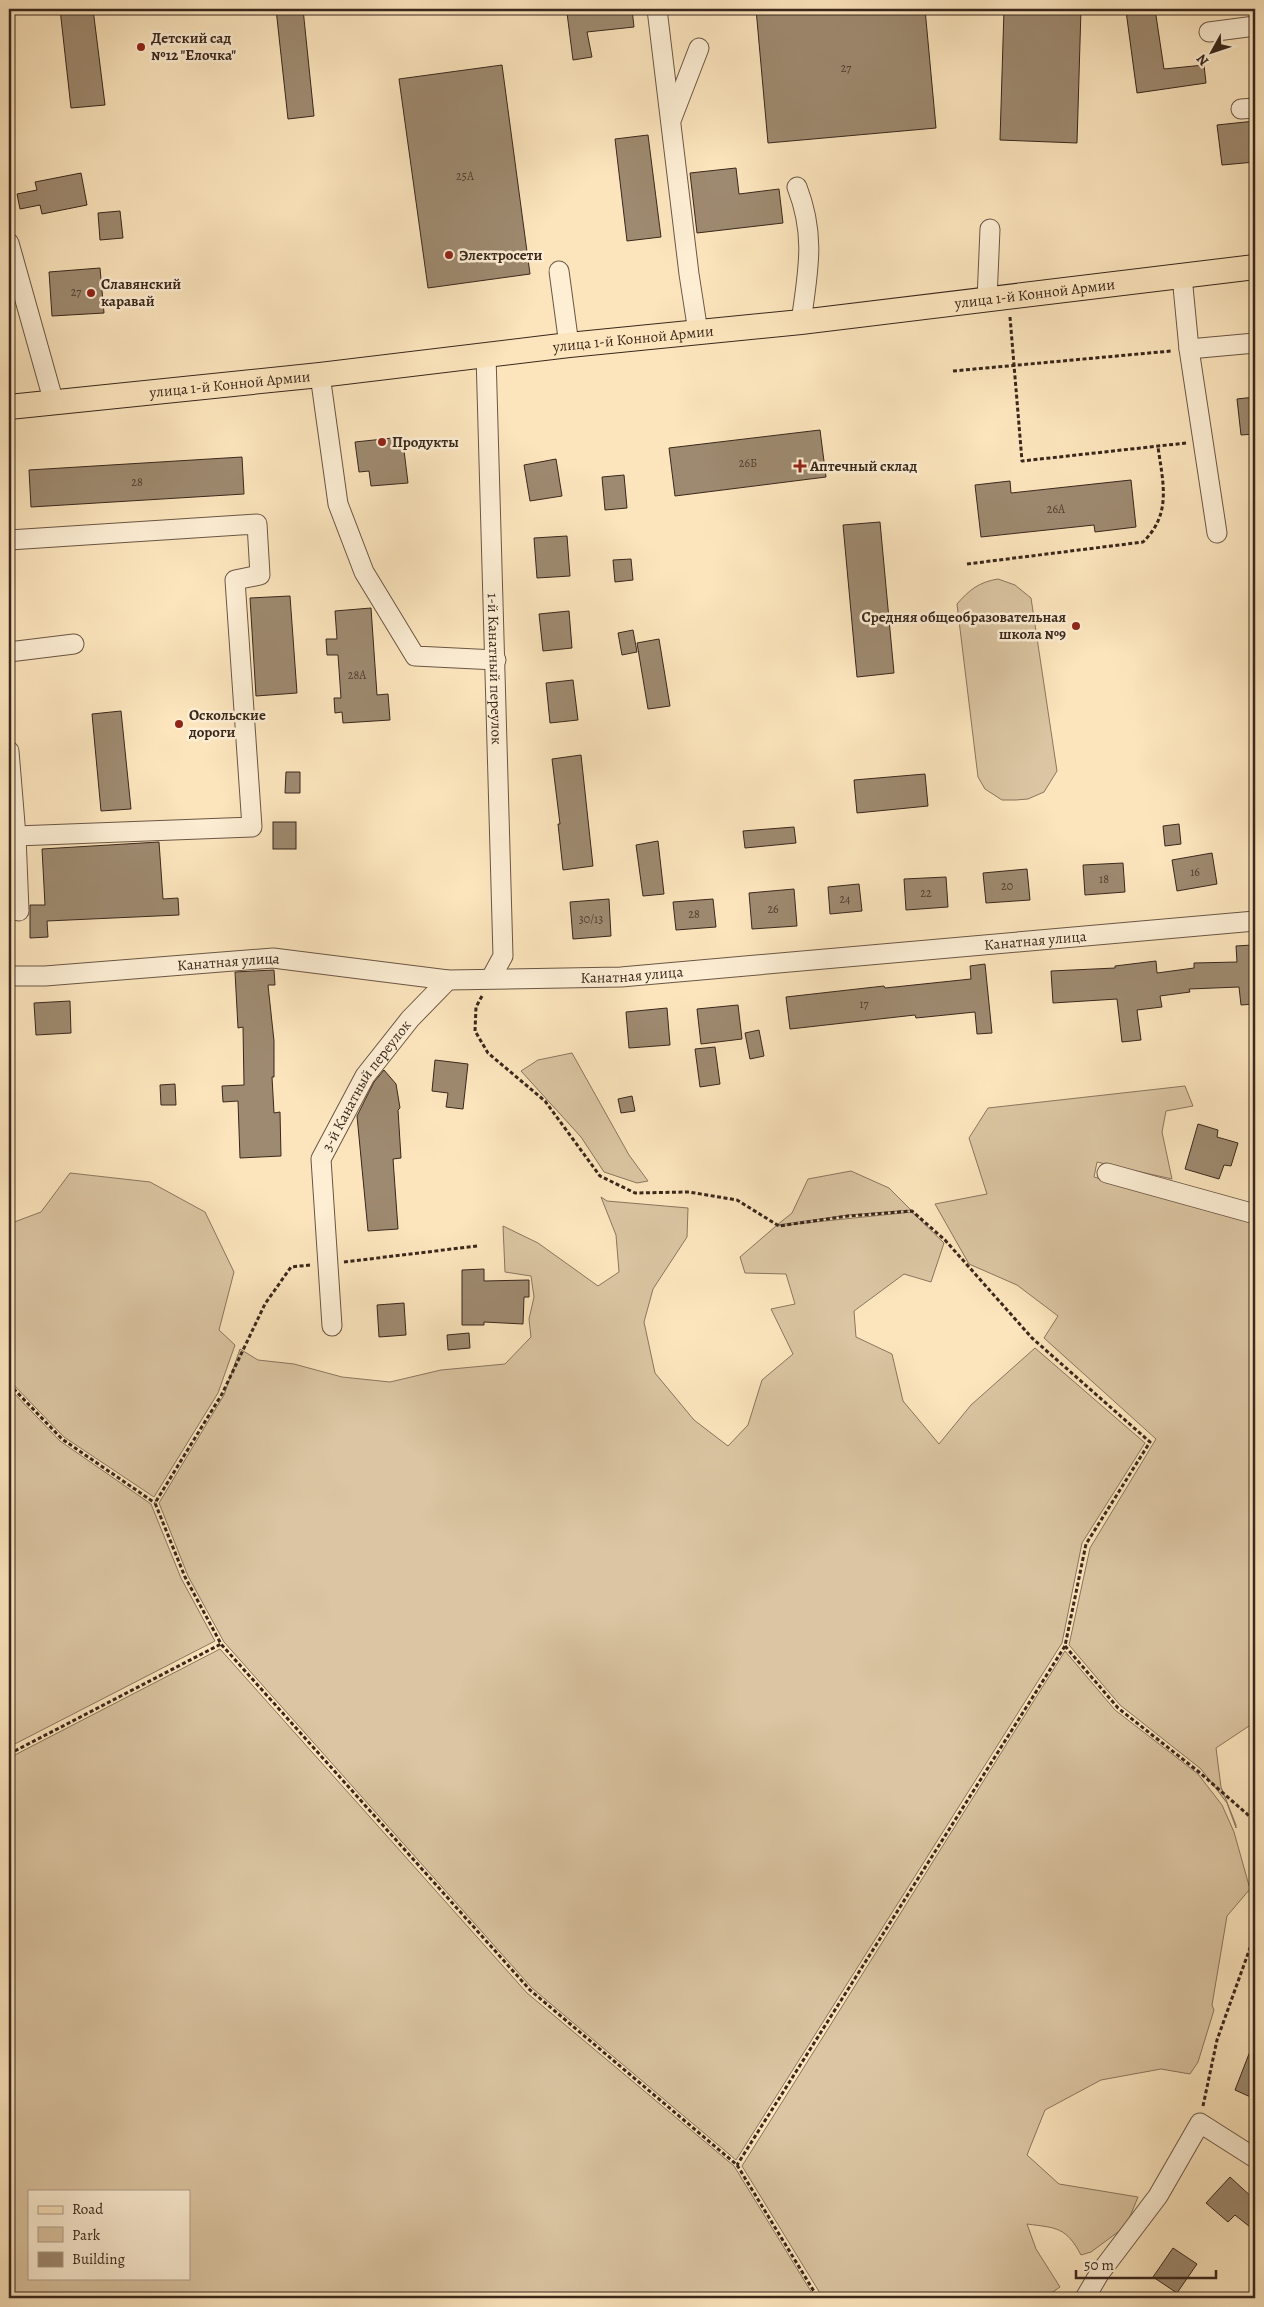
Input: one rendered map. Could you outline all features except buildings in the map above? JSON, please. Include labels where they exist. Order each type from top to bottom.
[{"type":"main road","name":"улица 1-й Конной Армии","points":[[9,408],[320,375],[569,345],[801,322],[1255,267]]},
{"type":"street","points":[[657,9],[698,332]]},
{"type":"street","points":[[1209,32],[1255,26]]},
{"type":"street","points":[[671,120],[699,48]]},
{"type":"street","points":[[797,187],[806,209],[810,246],[801,322]]},
{"type":"street","points":[[990,229],[997,299]]},
{"type":"street","points":[[9,243],[54,403]]},
{"type":"street","points":[[559,271],[569,345]]},
{"type":"street","points":[[1182,276],[1189,350],[1217,533]]},
{"type":"street","points":[[1189,350],[1255,343]]},
{"type":"street","name":"1-й Канатный переулок","points":[[486,356],[503,956],[490,978]]},
{"type":"street","points":[[320,375],[338,504],[364,572],[415,656],[496,660]]},
{"type":"street","points":[[9,540],[257,524],[260,575],[235,580],[252,826],[16,836]]},
{"type":"street","points":[[9,652],[74,644]]},
{"type":"street","points":[[9,751],[16,836],[19,911]]},
{"type":"street","name":"Канатная улица","points":[[9,976],[45,976],[273,958],[448,980],[621,977],[1255,921]]},
{"type":"street","name":"3-й Канатный переулок","points":[[332,1326],[321,1158],[365,1076],[410,1019],[448,980]]},
{"type":"street","points":[[1108,1173],[1255,1214]]},
{"type":"street","points":[[1085,2298],[1098,2274],[1158,2196],[1200,2123],[1255,2158]]},
{"type":"path","points":[[997,299],[1015,364],[1022,461],[1158,447],[1204,440]]},
{"type":"path","points":[[953,371],[1189,350]]},
{"type":"path","points":[[966,564],[1143,542],[1153,532],[1160,520],[1165,499],[1158,447]]},
{"type":"path","points":[[490,978],[476,1007],[475,1031],[488,1053],[545,1101],[600,1176],[635,1193],[689,1192],[737,1200],[779,1226],[848,1216],[912,1211],[945,1240],[1032,1338],[1150,1442],[1086,1544],[1065,1646],[738,2164]]},
{"type":"path","points":[[155,1503],[222,1394],[265,1304],[291,1267],[476,1246]]},
{"type":"path","points":[[9,1384],[62,1439],[155,1503],[185,1577],[221,1644],[530,1990],[738,2164],[818,2298]]},
{"type":"path","points":[[9,1754],[221,1644]]},
{"type":"path","points":[[1065,1646],[1118,1708],[1199,1772],[1255,1821]]},
{"type":"path","points":[[1200,2123],[1217,2040],[1255,1934]]},
{"type":"green space","points":[[998,579],[1015,585],[1031,598],[1057,771],[1044,792],[1028,799],[1002,800],[985,789],[978,777],[957,604],[975,587]]},
{"type":"green space","points":[[572,1053],[629,1155],[648,1181],[637,1183],[604,1172],[581,1137],[521,1071],[538,1060]]},
{"type":"green space","points":[[1185,1086],[1193,1106],[1166,1111],[1162,1132],[1172,1179],[1097,1162],[1094,1177],[1255,1222],[1255,1722],[1216,1748],[1221,1787],[1236,1825],[1236,1828],[1227,1803],[1201,1769],[1120,1705],[1069,1645],[1090,1548],[1156,1439],[1044,1338],[1058,1316],[1017,1285],[969,1264],[935,1204],[987,1194],[969,1138],[988,1108]]},
{"type":"green space","points":[[851,1171],[889,1188],[911,1210],[848,1215],[777,1225],[792,1213],[808,1179]]},
{"type":"green space","points":[[70,1173],[150,1182],[205,1212],[234,1272],[219,1330],[235,1345],[218,1393],[154,1497],[64,1437],[9,1380],[9,1224],[41,1212]]},
{"type":"green space","points":[[601,1197],[607,1201],[688,1208],[687,1237],[653,1289],[644,1322],[655,1373],[694,1420],[728,1446],[748,1425],[762,1380],[793,1354],[771,1309],[795,1304],[786,1274],[745,1273],[740,1257],[776,1226],[912,1212],[944,1243],[931,1282],[904,1274],[854,1311],[856,1337],[892,1354],[903,1401],[939,1444],[971,1405],[1035,1348],[1145,1443],[1082,1543],[1062,1643],[736,2160],[532,1988],[224,1642],[188,1576],[159,1503],[224,1395],[240,1349],[258,1360],[294,1364],[342,1377],[390,1382],[441,1370],[505,1364],[531,1337],[529,1319],[534,1297],[531,1276],[505,1272],[503,1226],[538,1243],[598,1286],[619,1272],[616,1235]]},
{"type":"green space","points":[[9,1388],[60,1441],[151,1504],[181,1578],[215,1641],[9,1747]]},
{"type":"green space","points":[[220,1649],[527,1993],[734,2166],[815,2298],[9,2298],[9,1758]]},
{"type":"green space","points":[[1065,1651],[1115,1710],[1198,1774],[1222,1805],[1234,1832],[1250,1889],[1227,1916],[1212,2005],[1214,2010],[1198,2062],[1190,2074],[1161,2069],[1101,2080],[1045,2110],[1027,2155],[1059,2184],[1138,2197],[1126,2226],[1091,2252],[1081,2255],[1076,2246],[1060,2230],[1027,2224],[1036,2249],[1060,2287],[1044,2298],[823,2298],[742,2166]]},
{"type":"place","name":"Детский сад №12 \"Елочка\"","points":[[141,47]]},
{"type":"place","name":"Электросети","points":[[449,255]]},
{"type":"place","name":"Славянский каравай","points":[[91,293]]},
{"type":"place","name":"Продукты","points":[[382,442]]},
{"type":"place","name":"Аптечный склад","points":[[800,466]]},
{"type":"place","name":"Средняя общеобразовательная школа №9","points":[[1076,626]]},
{"type":"place","name":"Оскольские дороги","points":[[179,724]]}]
